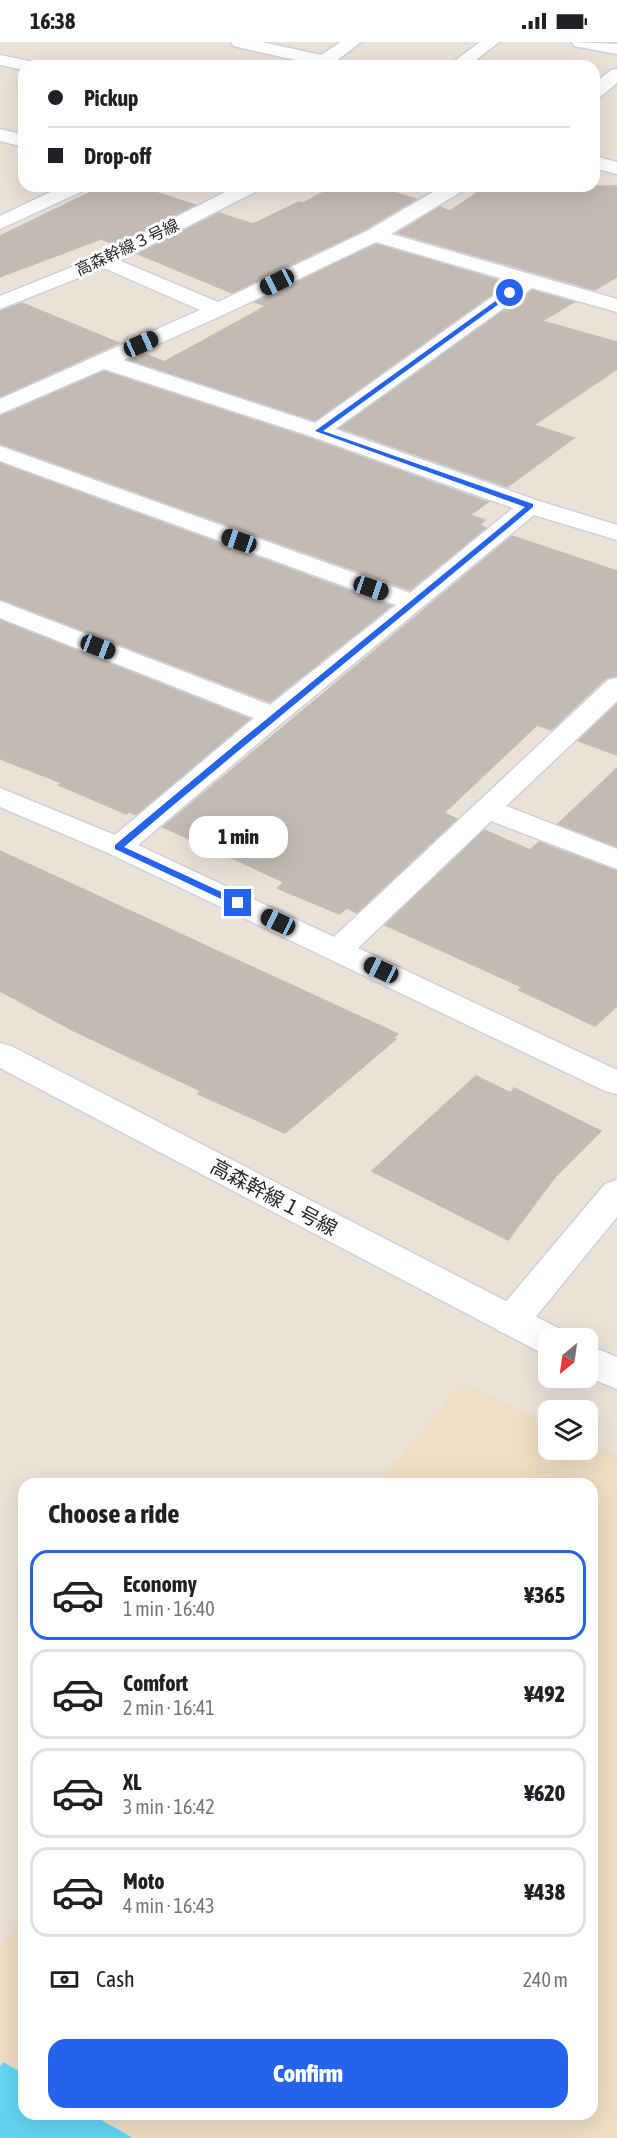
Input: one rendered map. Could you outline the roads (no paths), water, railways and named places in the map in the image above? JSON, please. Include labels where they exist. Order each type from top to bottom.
[{"type":"street","points":[[239,42],[308,60]]},
{"type":"street","points":[[325,60],[353,42]]},
{"type":"street","points":[[466,60],[491,42]]},
{"type":"street","points":[[580,42],[617,49]]},
{"type":"street","points":[[0,60],[18,64]]},
{"type":"street","points":[[600,89],[615,78]]},
{"type":"street","points":[[0,135],[18,140]]},
{"type":"street","points":[[600,164],[617,168]]},
{"type":"street","points":[[0,223],[65,192]]},
{"type":"street","name":"高森幹線３号線","points":[[0,303],[104,261],[240,192]]},
{"type":"street","points":[[0,407],[218,310],[374,235],[447,192]]},
{"type":"street","points":[[374,235],[617,306]]},
{"type":"street","points":[[104,261],[218,310]]},
{"type":"street","points":[[318,431],[529,280]]},
{"type":"street","points":[[103,361],[318,431],[530,506],[617,533]]},
{"type":"street","points":[[0,453],[174,518],[414,603]]},
{"type":"street","points":[[118,847],[273,716],[530,506]]},
{"type":"street","points":[[0,609],[273,716]]},
{"type":"street","points":[[338,950],[617,686]]},
{"type":"street","points":[[0,797],[118,847],[617,1083]]},
{"type":"street","points":[[487,808],[617,860]]},
{"type":"street","name":"高森幹線１号線","points":[[0,1054],[538,1334]]},
{"type":"street","points":[[511,1321],[617,1193]]},
{"type":"street","points":[[598,1365],[617,1374]]},
{"type":"water","points":[[3,2062],[18,2071],[18,2120],[102,2120],[133,2138],[0,2138],[0,2067]]}]
